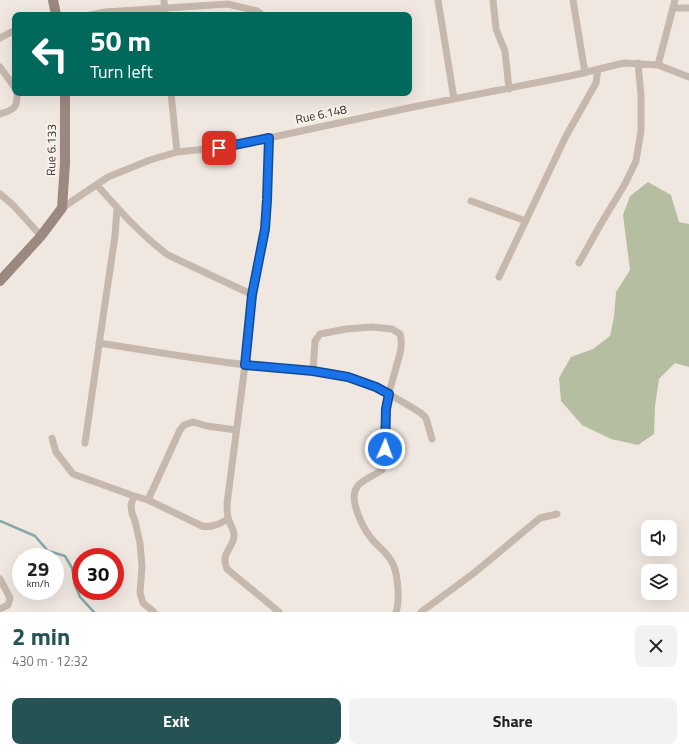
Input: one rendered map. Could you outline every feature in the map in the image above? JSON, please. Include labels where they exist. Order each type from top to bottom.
[{"type":"street","points":[[53,0],[55,12]]},
{"type":"street","points":[[438,0],[454,99]]},
{"type":"street","points":[[493,0],[496,29],[505,51],[509,89]]},
{"type":"street","points":[[573,0],[585,73]]},
{"type":"street","points":[[658,65],[675,0]]},
{"type":"street","points":[[105,12],[228,4],[258,12]]},
{"type":"street","points":[[674,8],[689,8]]},
{"type":"street","points":[[0,38],[12,32]]},
{"type":"street","name":"Rue 6.148","points":[[0,281],[41,236],[62,208],[108,177],[150,160],[177,152],[222,148],[585,73],[624,63],[658,65],[689,77]]},
{"type":"street","points":[[580,263],[599,227],[625,184],[636,161],[641,131],[641,95],[638,63]]},
{"type":"street","points":[[0,67],[12,84]]},
{"type":"street","points":[[499,277],[566,136],[596,83],[598,70]]},
{"type":"street","points":[[0,114],[12,110],[17,103],[18,96]]},
{"type":"street","name":"Rue 6.133","points":[[62,208],[65,162],[66,96]]},
{"type":"street","points":[[171,96],[177,152]]},
{"type":"street","points":[[269,138],[265,229],[252,295],[245,365],[227,504],[228,519],[234,534],[233,540],[225,555],[224,562],[227,568],[279,612]]},
{"type":"street","points":[[97,185],[117,208],[155,246],[168,255],[252,295]]},
{"type":"street","points":[[0,194],[13,205],[41,236]]},
{"type":"street","points":[[471,201],[526,221]]},
{"type":"street","points":[[85,443],[115,236],[117,208]]},
{"type":"street","points":[[313,371],[315,341],[320,334],[346,329],[372,327],[392,329],[400,334],[402,342],[400,354],[386,409],[385,449],[382,470],[361,482],[356,488],[354,499],[361,521],[370,537],[392,563],[397,588],[398,601],[396,612]]},
{"type":"street","points":[[99,343],[162,354],[245,365],[313,371],[348,377],[376,387],[421,413],[426,418],[432,439]]},
{"type":"street","points":[[148,500],[180,430],[184,425],[193,422],[207,426],[236,430]]},
{"type":"street","points":[[52,438],[56,452],[73,474],[148,500],[202,526],[208,527],[216,525],[228,519]]},
{"type":"street","points":[[134,496],[131,505],[140,543],[142,566],[140,593],[143,603],[154,612]]},
{"type":"street","points":[[421,612],[474,573],[540,518],[557,514]]},
{"type":"street","points":[[0,579],[10,598],[8,606],[0,609]]},
{"type":"green space","points":[[648,182],[671,195],[679,222],[689,224],[689,367],[675,363],[659,379],[655,406],[654,434],[638,445],[611,439],[582,425],[561,401],[559,378],[571,357],[593,349],[610,336],[614,317],[616,292],[630,270],[623,215],[630,196]]},
{"type":"waterway","points":[[0,521],[35,536],[48,551],[65,556],[72,568],[75,585],[80,597],[94,612]]},
{"type":"route","points":[[219,148],[269,138],[265,229],[252,295],[245,365],[313,371],[348,377],[376,387],[389,394],[386,409],[385,449]]}]
